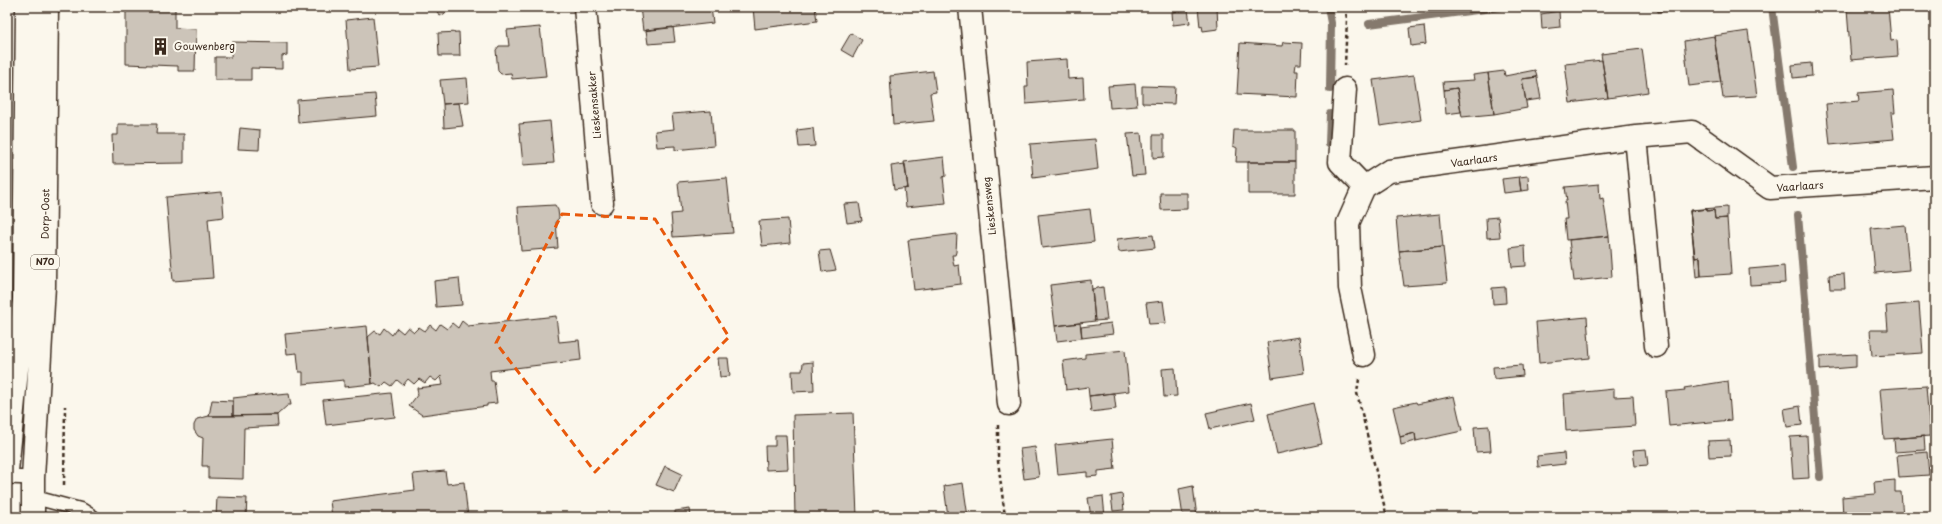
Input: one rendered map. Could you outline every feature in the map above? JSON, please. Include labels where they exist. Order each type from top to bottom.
[{"type":"street","name":"Dorp-Oost","points":[[7,470],[24,298],[27,7]]},
{"type":"street","name":"Dorp-Oost","points":[[33,497],[44,286],[47,7]]},
{"type":"street","name":"Lieskensakker","points":[[585,7],[602,203]]},
{"type":"street","name":"Lieskensweg","points":[[970,7],[1009,404]]},
{"type":"street","points":[[1344,89],[1340,162],[1364,187],[1348,223],[1350,288],[1364,355]]},
{"type":"street","name":"Vaarlaars","points":[[1364,187],[1389,171],[1636,137],[1692,132],[1770,188],[1935,177]]},
{"type":"street","points":[[1636,137],[1656,346]]},
{"type":"lane","points":[[7,477],[33,497],[93,517]]},
{"type":"path","points":[[1344,89],[1347,19],[1345,7]]},
{"type":"path","points":[[1364,355],[1356,393],[1387,517]]},
{"type":"path","points":[[1005,517],[998,460],[998,417],[1009,404]]},
{"type":"highlighted area","points":[[562,214],[655,219],[729,337],[595,472],[496,343]]},
{"type":"building","name":"Gouwenberg","points":[[126,7],[175,7],[175,28],[196,29],[195,71],[178,71],[178,66],[126,64]]},
{"type":"building","points":[[434,7],[452,7],[453,9],[440,16]]},
{"type":"building","points":[[640,7],[711,7],[713,23],[643,31]]},
{"type":"building","points":[[753,7],[815,7],[817,21],[755,29]]},
{"type":"building","points":[[1198,7],[1217,7],[1218,29],[1203,31],[1202,26],[1200,27]]},
{"type":"building","points":[[1657,7],[1674,7],[1674,9],[1658,12]]},
{"type":"building","points":[[1888,7],[1891,41],[1897,40],[1898,56],[1851,60],[1847,10]]},
{"type":"building","points":[[1188,10],[1190,23],[1173,25],[1172,12]]},
{"type":"building","points":[[1559,11],[1560,27],[1542,29],[1541,14]]},
{"type":"building","points":[[373,17],[378,67],[350,69],[346,20]]},
{"type":"building","points":[[1424,26],[1426,44],[1411,46],[1409,28]]},
{"type":"building","points":[[540,27],[546,76],[512,79],[511,73],[501,74],[498,71],[496,50],[499,46],[509,46],[507,30]]},
{"type":"building","points":[[673,27],[675,42],[648,44],[646,30]]},
{"type":"building","points":[[1748,31],[1757,96],[1723,98],[1714,36]]},
{"type":"building","points":[[459,32],[460,56],[439,56],[438,33]]},
{"type":"building","points":[[851,33],[862,40],[853,57],[841,50]]},
{"type":"building","points":[[1714,36],[1721,82],[1689,86],[1684,41]]},
{"type":"building","points":[[232,42],[287,43],[287,55],[282,56],[282,69],[251,68],[251,80],[215,80],[215,57],[231,57]]},
{"type":"building","points":[[1283,42],[1302,43],[1301,64],[1296,64],[1295,71],[1298,71],[1297,97],[1237,94],[1240,43],[1282,46]]},
{"type":"building","points":[[1642,49],[1648,92],[1608,98],[1601,54]]},
{"type":"building","points":[[1067,59],[1068,79],[1083,78],[1084,99],[1026,104],[1025,87],[1028,87],[1027,62]]},
{"type":"building","points":[[1602,60],[1608,98],[1570,103],[1565,64]]},
{"type":"building","points":[[1811,63],[1812,76],[1793,78],[1792,65]]},
{"type":"building","points":[[1535,70],[1537,77],[1522,79],[1527,108],[1494,114],[1488,73],[1504,71],[1505,76]]},
{"type":"building","points":[[933,71],[936,92],[930,93],[934,121],[893,125],[890,76]]},
{"type":"building","points":[[1488,73],[1494,114],[1462,117],[1457,88],[1444,90],[1443,82],[1474,80],[1473,75]]},
{"type":"building","points":[[1414,75],[1421,120],[1380,126],[1373,80]]},
{"type":"building","points":[[1537,77],[1541,99],[1526,101],[1522,79]]},
{"type":"building","points":[[467,78],[469,102],[443,104],[440,80]]},
{"type":"building","points":[[1135,84],[1137,106],[1110,108],[1108,86]]},
{"type":"building","points":[[1142,86],[1175,87],[1174,104],[1142,103]]},
{"type":"building","points":[[1457,88],[1461,112],[1446,114],[1444,90]]},
{"type":"building","points":[[1893,90],[1895,113],[1891,113],[1894,139],[1830,145],[1826,104],[1859,101],[1858,93]]},
{"type":"building","points":[[375,94],[377,116],[298,123],[297,100]]},
{"type":"building","points":[[459,103],[463,126],[444,128],[443,104]]},
{"type":"building","points":[[711,111],[714,146],[675,150],[675,146],[657,147],[655,131],[674,129],[672,114]]},
{"type":"building","points":[[550,121],[554,163],[523,165],[519,124]]},
{"type":"building","points":[[118,124],[157,124],[156,134],[184,134],[184,163],[113,164],[112,135],[118,135]]},
{"type":"building","points":[[240,128],[260,130],[259,150],[238,149]]},
{"type":"building","points":[[813,128],[815,146],[799,147],[797,130]]},
{"type":"building","points":[[1234,130],[1295,130],[1295,162],[1236,162],[1237,148],[1233,146]]},
{"type":"building","points":[[1141,133],[1145,175],[1132,176],[1127,134]]},
{"type":"building","points":[[1153,135],[1164,135],[1164,157],[1153,158]]},
{"type":"building","points":[[1095,139],[1098,169],[1033,178],[1030,144]]},
{"type":"building","points":[[944,157],[946,176],[943,177],[946,203],[906,207],[904,189],[908,188],[904,162]]},
{"type":"building","points":[[1248,162],[1295,162],[1295,194],[1248,194]]},
{"type":"building","points":[[905,164],[908,188],[894,190],[891,166]]},
{"type":"building","points":[[1528,176],[1529,190],[1521,191],[1519,177]]},
{"type":"building","points":[[1519,177],[1521,191],[1504,193],[1502,179]]},
{"type":"building","points":[[727,178],[733,233],[673,237],[671,214],[681,213],[678,182]]},
{"type":"building","points":[[1599,184],[1600,199],[1603,198],[1609,236],[1566,240],[1564,219],[1567,219],[1565,201],[1567,201],[1565,187]]},
{"type":"building","points":[[222,192],[224,217],[208,219],[213,278],[173,281],[166,197]]},
{"type":"building","points":[[1160,193],[1187,193],[1187,209],[1161,210]]},
{"type":"building","points":[[859,203],[862,221],[847,223],[844,204]]},
{"type":"building","points":[[555,205],[558,210],[559,218],[556,221],[558,248],[521,251],[518,207]]},
{"type":"building","points":[[1727,207],[1727,218],[1715,219],[1714,210],[1707,211],[1707,209],[1690,210]]},
{"type":"building","points":[[1090,209],[1094,242],[1042,248],[1038,215]]},
{"type":"building","points":[[1707,209],[1707,211],[1714,210],[1715,219],[1727,218],[1731,274],[1701,276],[1700,257],[1695,258],[1690,211]]},
{"type":"building","points":[[1440,214],[1443,247],[1399,251],[1396,218]]},
{"type":"building","points":[[1691,216],[1695,258],[1700,257],[1701,276],[1696,277]]},
{"type":"building","points":[[1498,217],[1500,237],[1487,238],[1486,218]]},
{"type":"building","points":[[788,219],[790,243],[762,246],[759,221]]},
{"type":"building","points":[[1905,225],[1909,270],[1875,273],[1871,228]]},
{"type":"building","points":[[957,234],[956,252],[955,255],[952,255],[954,266],[959,265],[961,284],[914,290],[908,240]]},
{"type":"building","points":[[1153,235],[1155,248],[1119,252],[1117,239]]},
{"type":"building","points":[[1609,236],[1612,277],[1574,281],[1569,240]]},
{"type":"building","points":[[1525,246],[1526,266],[1512,267],[1510,248]]},
{"type":"building","points":[[1443,247],[1447,283],[1404,286],[1399,251]]},
{"type":"building","points":[[830,250],[836,270],[822,272],[819,251]]},
{"type":"building","points":[[1784,266],[1785,283],[1750,285],[1749,269]]},
{"type":"building","points":[[1844,274],[1845,289],[1830,289],[1829,275]]},
{"type":"building","points":[[459,278],[462,305],[436,307],[434,281]]},
{"type":"building","points":[[1091,280],[1095,321],[1055,326],[1050,285]]},
{"type":"building","points":[[1103,287],[1107,320],[1095,321],[1092,289]]},
{"type":"building","points":[[1505,287],[1506,303],[1493,304],[1492,288]]},
{"type":"building","points":[[1163,301],[1166,323],[1149,324],[1146,303]]},
{"type":"building","points":[[1919,303],[1923,353],[1872,356],[1870,330],[1888,330],[1886,306]]},
{"type":"building","points":[[556,316],[559,342],[579,340],[581,360],[490,371],[491,381],[494,381],[497,403],[487,404],[487,406],[422,415],[409,406],[418,394],[417,388],[443,385],[441,376],[436,381],[430,377],[425,383],[419,379],[414,384],[408,379],[403,385],[397,380],[392,386],[386,382],[381,387],[375,383],[372,384],[368,337],[375,331],[380,334],[384,328],[392,335],[397,328],[403,333],[408,327],[414,332],[419,327],[425,331],[430,325],[436,330],[440,324],[447,329],[452,323],[458,328],[462,321],[468,326]]},
{"type":"building","points":[[1587,317],[1590,358],[1539,363],[1536,322]]},
{"type":"building","points":[[1080,323],[1082,338],[1057,341],[1055,326]]},
{"type":"building","points":[[1111,323],[1113,334],[1082,338],[1081,327]]},
{"type":"building","points":[[367,326],[372,384],[344,387],[344,380],[303,384],[303,372],[299,372],[297,353],[287,354],[285,334]]},
{"type":"building","points":[[1299,337],[1304,373],[1272,378],[1267,342]]},
{"type":"building","points":[[1125,350],[1129,391],[1089,396],[1088,387],[1066,390],[1063,361],[1085,358],[1085,354]]},
{"type":"building","points":[[1856,354],[1856,367],[1820,370],[1820,356]]},
{"type":"building","points":[[718,358],[728,358],[730,376],[720,377]]},
{"type":"building","points":[[813,362],[814,391],[793,392],[792,371],[802,371],[803,363]]},
{"type":"building","points":[[1522,365],[1523,376],[1494,379],[1493,367]]},
{"type":"building","points":[[1175,368],[1177,396],[1164,397],[1162,369]]},
{"type":"building","points":[[1728,381],[1731,420],[1669,426],[1666,392],[1685,390],[1684,388]]},
{"type":"building","points":[[1926,386],[1930,436],[1884,439],[1880,389]]},
{"type":"building","points":[[1614,389],[1614,397],[1633,396],[1635,426],[1566,431],[1564,394]]},
{"type":"building","points":[[277,393],[277,395],[289,394],[291,405],[288,405],[277,415],[233,416],[233,398]]},
{"type":"building","points":[[392,393],[395,417],[326,425],[323,400]]},
{"type":"building","points":[[1114,393],[1116,409],[1091,412],[1089,396]]},
{"type":"building","points":[[1454,396],[1462,431],[1416,441],[1415,433],[1400,437],[1393,407],[1416,402],[1417,404]]},
{"type":"building","points":[[212,400],[233,401],[233,416],[209,416]]},
{"type":"building","points":[[1251,403],[1255,419],[1210,429],[1206,413]]},
{"type":"building","points":[[1313,403],[1322,444],[1277,454],[1268,414]]},
{"type":"building","points":[[1800,406],[1802,425],[1787,427],[1784,409]]},
{"type":"building","points":[[853,413],[857,517],[795,517],[793,415]]},
{"type":"building","points":[[277,415],[278,426],[244,428],[243,479],[208,478],[208,466],[202,466],[203,438],[198,436],[194,430],[194,425],[197,419],[209,416]]},
{"type":"building","points":[[1489,426],[1491,451],[1476,452],[1474,427]]},
{"type":"building","points":[[1415,433],[1416,441],[1401,445],[1400,437]]},
{"type":"building","points":[[775,435],[786,435],[788,469],[766,470],[765,446],[775,446]]},
{"type":"building","points":[[1807,436],[1809,478],[1793,479],[1790,437]]},
{"type":"building","points":[[1924,436],[1925,450],[1895,452],[1894,439]]},
{"type":"building","points":[[1112,439],[1115,469],[1098,471],[1098,476],[1087,477],[1087,472],[1058,475],[1055,445]]},
{"type":"building","points":[[1730,440],[1731,456],[1709,457],[1708,441]]},
{"type":"building","points":[[1035,447],[1039,477],[1024,479],[1020,449]]},
{"type":"building","points":[[1646,449],[1648,465],[1635,466],[1633,450]]},
{"type":"building","points":[[1927,452],[1929,475],[1899,477],[1897,455]]},
{"type":"building","points":[[1564,453],[1565,464],[1538,467],[1537,456]]},
{"type":"building","points":[[665,466],[682,474],[674,492],[656,485]]},
{"type":"building","points":[[445,471],[447,484],[464,482],[468,517],[332,517],[330,501],[415,490],[413,474]]},
{"type":"building","points":[[1895,480],[1895,492],[1901,492],[1903,517],[1843,517],[1842,497],[1875,494],[1874,482]]},
{"type":"building","points":[[963,483],[968,517],[948,517],[944,486]]},
{"type":"building","points":[[1193,486],[1197,517],[1183,517],[1179,489]]},
{"type":"building","points":[[1122,494],[1124,510],[1113,511],[1111,496]]},
{"type":"building","points":[[1103,496],[1105,517],[1091,517],[1088,498]]},
{"type":"building","points":[[217,497],[247,498],[246,517],[216,517]]},
{"type":"building","points":[[690,509],[691,517],[675,517],[675,511]]},
{"type":"building","points":[[622,513],[622,517],[588,517]]},
{"type":"waterway","points":[[1328,7],[1331,23],[1330,89]]},
{"type":"waterway","points":[[1369,24],[1500,7]]},
{"type":"waterway","points":[[1772,7],[1793,167]]},
{"type":"waterway","points":[[1329,144],[1330,114]]},
{"type":"waterway","points":[[1798,215],[1820,477]]},
{"type":"place","name":"Gouwenberg","points":[[161,46]]}]
